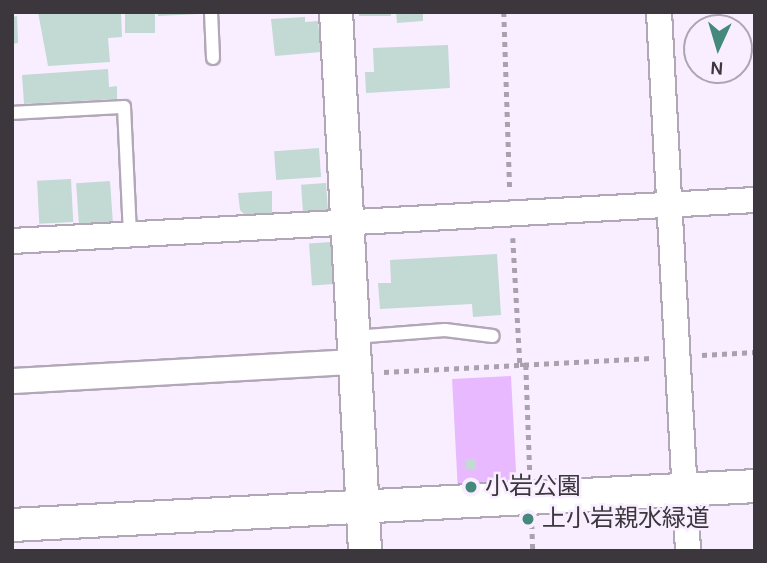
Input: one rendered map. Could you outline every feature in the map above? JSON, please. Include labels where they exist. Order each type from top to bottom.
[{"type":"street","points":[[336,12],[365,551]]},
{"type":"street","points":[[659,12],[688,551]]},
{"type":"street","points":[[12,241],[755,200]]},
{"type":"street","points":[[12,380],[355,357]]},
{"type":"street","points":[[12,525],[755,486]]},
{"type":"lane","points":[[211,12],[213,58]]},
{"type":"lane","points":[[12,113],[124,107],[130,234]]},
{"type":"lane","points":[[355,357],[445,330],[493,337]]},
{"type":"path","points":[[504,12],[511,200]]},
{"type":"path","points":[[512,225],[530,473]]},
{"type":"path","points":[[355,357],[523,365],[755,352]]},
{"type":"path","points":[[531,511],[533,551]]},
{"type":"shaded area","points":[[511,376],[517,483],[458,486],[452,379]]},
{"type":"building","points":[[38,12],[121,12],[122,37],[108,38],[110,62],[48,66]]},
{"type":"building","points":[[125,12],[155,12],[155,33],[125,33]]},
{"type":"building","points":[[158,12],[199,12],[199,14],[158,16]]},
{"type":"building","points":[[359,12],[391,12],[391,16],[359,16]]},
{"type":"building","points":[[396,12],[423,12],[423,21],[397,23]]},
{"type":"building","points":[[17,16],[18,43],[12,44],[12,17]]},
{"type":"building","points":[[305,17],[305,22],[318,21],[321,52],[275,56],[271,19]]},
{"type":"building","points":[[448,45],[450,88],[366,93],[365,72],[374,72],[373,48]]},
{"type":"building","points":[[108,69],[109,87],[117,86],[117,99],[24,104],[22,75]]},
{"type":"building","points":[[319,148],[321,177],[276,180],[274,151]]},
{"type":"building","points":[[71,179],[73,222],[39,224],[37,181]]},
{"type":"building","points":[[110,181],[113,222],[79,224],[76,183]]},
{"type":"building","points":[[326,183],[328,211],[303,213],[301,185]]},
{"type":"building","points":[[272,191],[272,215],[246,216],[240,210],[238,193]]},
{"type":"building","points":[[331,242],[334,284],[312,285],[309,244]]},
{"type":"building","points":[[497,254],[501,315],[473,317],[472,304],[380,309],[378,283],[391,283],[390,260]]},
{"type":"building","points":[[466,459],[476,459],[476,469],[466,469]]},
{"type":"place","name":"小岩公園","points":[[471,487]]},
{"type":"place","name":"上小岩親水緑道","points":[[528,519]]}]
